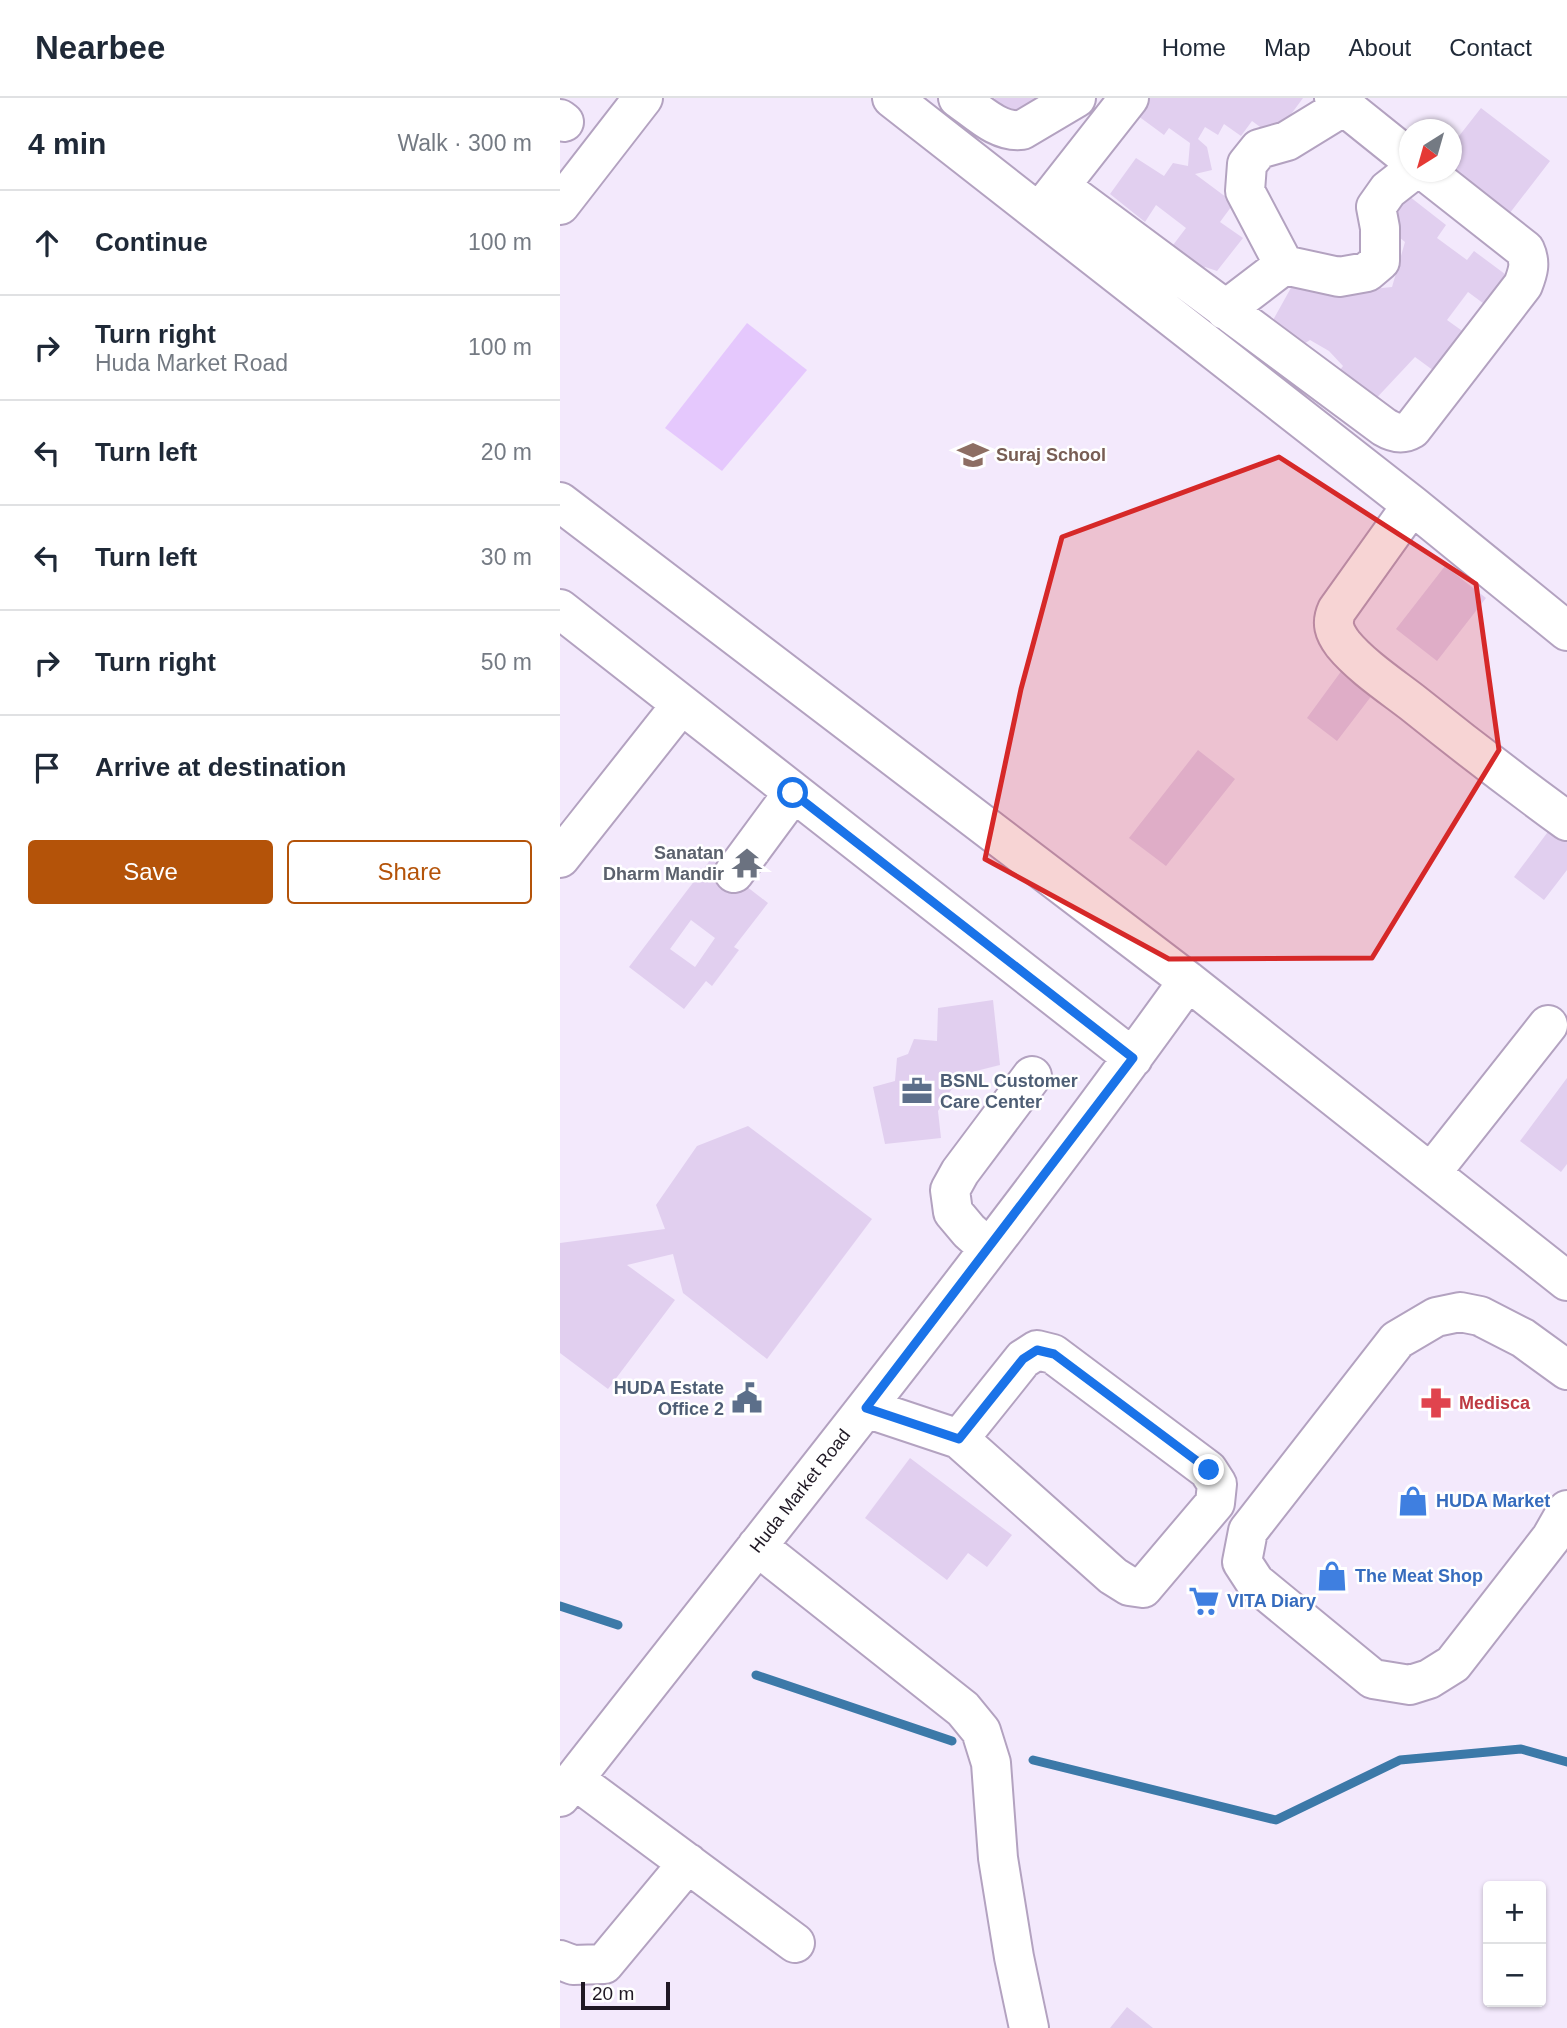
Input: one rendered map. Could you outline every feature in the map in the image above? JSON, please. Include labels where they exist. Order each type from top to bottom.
[{"type":"street","points":[[560,205],[643,98]]},
{"type":"street","points":[[958,98],[1001,128],[1012,131],[1022,130],[1076,98]]},
{"type":"street","points":[[1050,199],[1129,98]]},
{"type":"street","points":[[905,102],[1050,199],[1225,310],[1394,433],[1405,433],[1412,429],[1522,285],[1528,271],[1529,260],[1525,250],[1439,182]]},
{"type":"street","points":[[1284,265],[1245,191],[1247,164],[1259,149],[1287,141],[1339,102],[1399,151]]},
{"type":"street","points":[[1225,310],[1284,265],[1339,277],[1367,272],[1380,261],[1380,228],[1376,207],[1388,190],[1399,181]]},
{"type":"street","points":[[1050,199],[1412,505],[1567,631]]},
{"type":"street","points":[[560,502],[1188,981],[1431,1173],[1562,1268]]},
{"type":"street","points":[[1412,505],[1337,610],[1332,621],[1334,629],[1343,644],[1379,676],[1489,764],[1567,821]]},
{"type":"street","points":[[560,609],[1133,1058]]},
{"type":"street","points":[[560,858],[681,705]]},
{"type":"street","points":[[734,873],[793,793]]},
{"type":"street","name":"Huda Market Road","points":[[567,1788],[866,1408],[1133,1058],[1188,981]]},
{"type":"street","points":[[1431,1173],[1548,1024]]},
{"type":"street","points":[[988,1248],[953,1212],[950,1190],[960,1172],[1032,1076]]},
{"type":"street","points":[[1567,1370],[1523,1339],[1480,1317],[1460,1312],[1436,1317],[1396,1340],[1248,1531],[1242,1562],[1255,1582],[1373,1679],[1410,1685],[1429,1679],[1453,1664],[1551,1538],[1567,1510]]},
{"type":"street","points":[[866,1408],[959,1439],[1113,1576],[1129,1586],[1143,1588],[1215,1503],[1217,1484],[1209,1470],[1054,1354],[1037,1350],[1023,1359],[959,1439]]},
{"type":"street","points":[[757,1546],[962,1709],[981,1731],[991,1763],[998,1858],[1029,2028]]},
{"type":"street","points":[[567,1788],[688,1863],[795,1944]]},
{"type":"street","points":[[560,1960],[573,1965],[604,1964],[688,1863]]},
{"type":"highlighted area","points":[[1279,457],[1476,584],[1499,750],[1372,958],[1169,959],[985,859],[1021,689],[1062,537]]},
{"type":"shaded area","points":[[747,323],[807,370],[722,471],[665,428]]},
{"type":"building","points":[[1040,98],[1021,122],[993,100]]},
{"type":"building","points":[[1138,98],[1303,98],[1281,128],[1279,141],[1252,121],[1241,136],[1224,124],[1218,135],[1205,127],[1198,139],[1207,147],[1212,170],[1195,174],[1234,203],[1220,222],[1243,238],[1217,271],[1205,267],[1201,271],[1170,249],[1186,228],[1156,205],[1145,222],[1110,194],[1136,158],[1164,176],[1173,163],[1188,166],[1190,143],[1169,128],[1164,135],[1130,110]]},
{"type":"building","points":[[1481,108],[1550,161],[1506,218],[1462,181],[1462,132]]},
{"type":"building","points":[[1405,193],[1446,225],[1437,238],[1467,260],[1474,251],[1517,283],[1495,312],[1468,292],[1447,320],[1475,340],[1445,379],[1415,357],[1370,405],[1331,382],[1343,366],[1329,351],[1310,340],[1296,349],[1267,331],[1292,286],[1353,291],[1392,287],[1405,242],[1382,223]]},
{"type":"building","points":[[1445,566],[1486,598],[1437,661],[1396,629]]},
{"type":"building","points":[[1345,666],[1376,690],[1337,741],[1307,718]]},
{"type":"building","points":[[1198,750],[1235,779],[1166,866],[1129,838]]},
{"type":"building","points":[[1550,829],[1567,842],[1567,870],[1544,900],[1514,877]]},
{"type":"building","points":[[711,859],[768,903],[734,947],[739,950],[712,986],[706,981],[684,1009],[629,967]],"holes":[[[691,920],[715,938],[695,967],[670,949]]]},
{"type":"building","points":[[993,1000],[1000,1065],[968,1073],[951,1090],[938,1111],[941,1138],[885,1144],[873,1087],[895,1081],[897,1058],[908,1054],[914,1039],[937,1041],[938,1008]]},
{"type":"building","points":[[1567,1078],[1567,1164],[1561,1172],[1520,1141]]},
{"type":"building","points":[[748,1126],[872,1219],[767,1359],[683,1293],[673,1254],[627,1265],[675,1300],[608,1389],[560,1353],[560,1243],[665,1229],[656,1205],[697,1146]]},
{"type":"building","points":[[910,1458],[1012,1535],[987,1567],[968,1553],[947,1580],[865,1518]]},
{"type":"building","points":[[1127,2007],[1153,2028],[1110,2028]]},
{"type":"waterway","points":[[560,1606],[618,1625]]},
{"type":"waterway","points":[[756,1675],[952,1741]]},
{"type":"waterway","points":[[1033,1760],[1276,1820],[1400,1760],[1521,1749],[1567,1762]]},
{"type":"place","name":"Suraj School","points":[[973,455]]},
{"type":"place","name":"Sanatan Dharm Mandir","points":[[747,863]]},
{"type":"place","name":"BSNL Customer Care Center","points":[[917,1091]]},
{"type":"place","name":"HUDA Estate Office 2","points":[[747,1398]]},
{"type":"place","name":"Medisca","points":[[1436,1403]]},
{"type":"place","name":"HUDA Market","points":[[1413,1501]]},
{"type":"place","name":"The Meat Shop","points":[[1332,1576]]},
{"type":"place","name":"VITA Diary","points":[[1204,1601]]},
{"type":"route","points":[[793,793],[1133,1058],[866,1408],[959,1439],[1023,1359],[1037,1350],[1054,1354],[1209,1470]]}]
